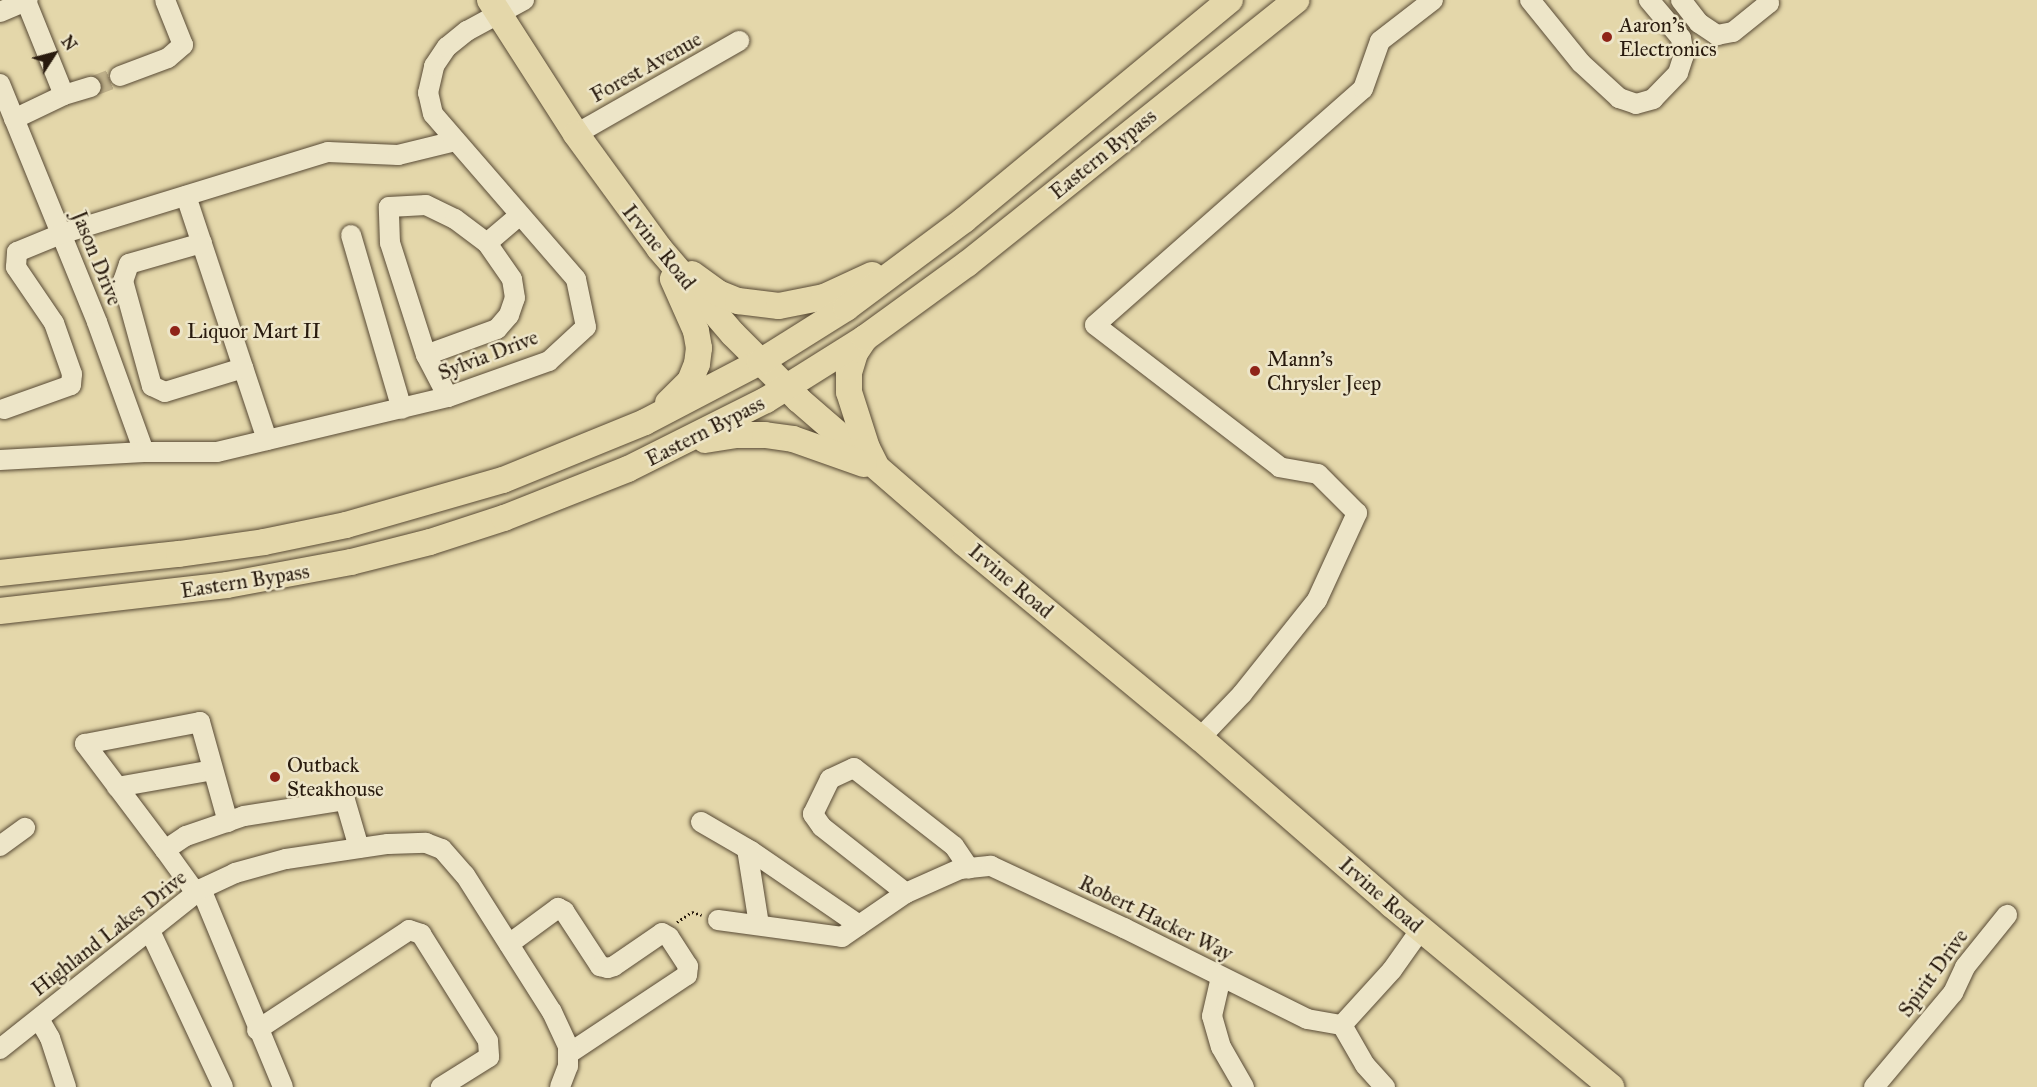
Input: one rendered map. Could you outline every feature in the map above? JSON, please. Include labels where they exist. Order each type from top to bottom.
[{"type":"main road","name":"Eastern Bypass","points":[[0,573],[180,554],[264,542],[346,525],[503,480],[645,422],[760,362],[846,308],[924,251],[1230,0]]},
{"type":"main road","name":"Eastern Bypass","points":[[0,611],[216,587],[351,562],[430,542],[504,518],[602,481],[673,448],[787,388],[865,338],[967,264],[1296,0]]},
{"type":"main road","name":"Irvine Road","points":[[495,7],[576,134],[659,248],[760,362],[878,469],[1200,738],[1421,929],[1611,1087]]},
{"type":"main road","points":[[659,248],[718,293],[748,303],[779,306],[824,297],[924,251]]},
{"type":"main road","points":[[645,422],[677,396],[690,381],[697,364],[699,348],[696,331],[659,248]]},
{"type":"main road","points":[[865,338],[855,353],[849,373],[849,393],[867,447],[878,469]]},
{"type":"main road","points":[[673,448],[737,435],[765,435],[793,440],[878,469]]},
{"type":"street","points":[[0,12],[27,0],[64,95]]},
{"type":"street","points":[[120,76],[168,58],[183,45],[165,0]]},
{"type":"street","name":"Sylvia Drive","points":[[0,460],[144,452],[217,452],[448,398],[549,361],[586,327],[576,279],[433,114],[428,93],[434,66],[447,47],[495,7],[524,0]]},
{"type":"street","points":[[1200,738],[1242,694],[1317,600],[1357,513],[1318,474],[1280,467],[1095,325],[1363,89],[1380,41],[1433,0]]},
{"type":"street","points":[[1541,4],[1581,63],[1619,98],[1636,104],[1653,99],[1678,73],[1684,55],[1681,38],[1649,0]]},
{"type":"street","points":[[1681,0],[1699,22],[1718,35],[1733,32],[1774,1]]},
{"type":"street","name":"Forest Avenue","points":[[576,134],[739,41]]},
{"type":"street","name":"Jason Drive","points":[[0,84],[97,322],[144,452]]},
{"type":"street","points":[[14,119],[64,95],[91,87]]},
{"type":"street","points":[[4,409],[70,385],[72,374],[54,323],[16,267],[17,252],[61,234],[328,152],[398,155],[455,141]]},
{"type":"street","points":[[186,196],[267,440]]},
{"type":"street","points":[[426,355],[497,329],[509,315],[515,297],[512,279],[487,243],[455,219],[426,205],[388,207],[390,243],[426,355],[448,398]]},
{"type":"street","points":[[487,243],[520,215]]},
{"type":"street","points":[[351,235],[402,409]]},
{"type":"street","points":[[202,243],[129,264],[123,281],[152,386],[165,392],[243,368]]},
{"type":"street","points":[[228,822],[200,722],[85,744],[198,891],[283,1087]]},
{"type":"street","points":[[906,893],[822,827],[813,813],[830,778],[854,768],[954,846],[969,868]]},
{"type":"street","points":[[117,787],[213,770]]},
{"type":"street","points":[[165,850],[186,836],[244,816],[345,800],[358,848]]},
{"type":"street","points":[[701,822],[747,849],[859,925]]},
{"type":"street","points":[[0,846],[25,828]]},
{"type":"street","name":"Highland Lakes Drive","points":[[0,1049],[198,891],[260,864],[358,848],[409,842],[426,843],[441,849],[465,876],[562,1029],[568,1054],[568,1066],[560,1087]]},
{"type":"street","points":[[718,920],[759,925],[747,849]]},
{"type":"street","name":"Robert Hacker Way","points":[[759,925],[842,937],[906,893],[960,869],[991,866],[1306,1019],[1342,1025]]},
{"type":"street","points":[[508,944],[558,908],[564,911],[600,966],[608,968],[662,933],[669,937],[688,966],[687,975],[568,1054]]},
{"type":"street","name":"Spirit Drive","points":[[1874,1087],[1953,993],[1965,967],[2007,915]]},
{"type":"street","points":[[1385,1087],[1365,1065],[1342,1025],[1392,970],[1421,929]]},
{"type":"street","points":[[257,1030],[409,930],[421,934],[488,1041],[489,1057],[441,1087]]},
{"type":"street","points":[[150,931],[223,1087]]},
{"type":"street","points":[[1221,977],[1212,1016],[1221,1047],[1244,1087]]},
{"type":"street","points":[[39,1019],[50,1038],[66,1087]]},
{"type":"path","points":[[662,933],[692,912],[718,920]]},
{"type":"tunnel","points":[[91,87],[120,76]]},
{"type":"place","name":"Aaron's Electronics","points":[[1607,37]]},
{"type":"place","name":"Liquor Mart II","points":[[175,331]]},
{"type":"place","name":"Mann's Chrysler Jeep","points":[[1255,371]]},
{"type":"place","name":"Outback Steakhouse","points":[[275,777]]}]
